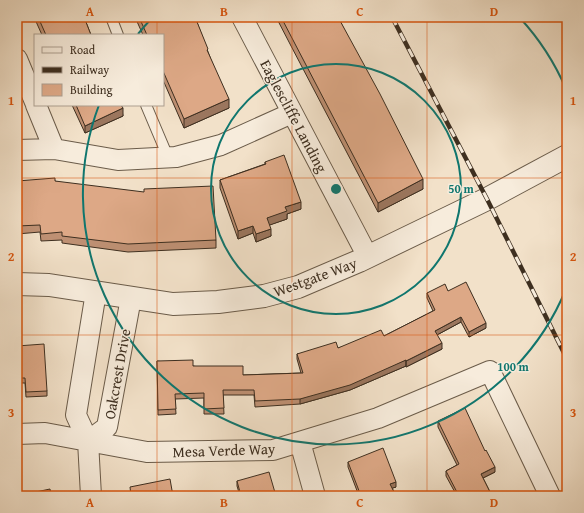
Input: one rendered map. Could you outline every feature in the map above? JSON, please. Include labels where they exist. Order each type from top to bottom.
[{"type":"street","name":"Eaglescliffe Landing","points":[[242,17],[368,257]]},
{"type":"street","points":[[17,59],[34,100]]},
{"type":"street","points":[[36,106],[54,149]]},
{"type":"street","points":[[17,150],[54,149],[118,160],[176,157],[221,145],[292,113]]},
{"type":"street","name":"Westgate Way","points":[[17,284],[49,284],[173,304],[218,302],[264,296],[298,287],[368,257],[487,199],[567,156]]},
{"type":"street","name":"Oakcrest Drive","points":[[91,496],[88,441],[76,414],[96,292]]},
{"type":"street","name":"Oakcrest Drive","points":[[88,441],[107,427],[130,298]]},
{"type":"street","name":"Mesa Verde Way","points":[[17,434],[45,433],[147,452],[274,450],[378,418],[490,371],[550,496]]},
{"type":"street","points":[[300,442],[315,496]]},
{"type":"lane","points":[[111,17],[118,34]]},
{"type":"lane","points":[[146,106],[168,158]]},
{"type":"building","points":[[38,17],[84,17],[91,34],[46,34]]},
{"type":"building","points":[[139,17],[195,17],[208,49],[207,50],[229,99],[184,119],[164,73],[164,34],[147,34]]},
{"type":"building","points":[[281,17],[338,17],[380,94],[423,179],[378,203]]},
{"type":"building","points":[[76,106],[122,106],[123,108],[85,126]]},
{"type":"building","points":[[284,155],[301,202],[285,207],[287,211],[267,218],[271,229],[256,234],[253,226],[238,231],[220,180],[266,164],[265,162]]},
{"type":"building","points":[[55,178],[55,181],[144,192],[144,189],[213,186],[216,240],[128,244],[62,236],[62,232],[41,234],[40,225],[17,226],[17,181]]},
{"type":"building","points":[[466,282],[486,323],[469,332],[461,317],[435,331],[442,343],[406,361],[350,385],[300,399],[255,401],[254,390],[223,390],[224,408],[204,409],[204,393],[175,394],[176,409],[158,410],[157,361],[193,360],[193,366],[243,366],[243,375],[303,373],[297,354],[336,342],[338,348],[381,330],[384,336],[435,310],[427,293],[445,284],[448,291]]},
{"type":"building","points":[[44,344],[47,391],[26,392],[25,378],[17,378],[17,346]]},
{"type":"building","points":[[465,408],[485,451],[486,450],[495,467],[481,474],[492,496],[459,496],[446,471],[459,464],[438,421]]},
{"type":"building","points":[[383,448],[396,482],[390,484],[396,496],[361,496],[348,462]]},
{"type":"building","points":[[269,472],[276,496],[241,496],[237,481]]},
{"type":"building","points":[[170,479],[173,496],[131,496],[130,487]]},
{"type":"building","points":[[50,489],[51,496],[17,496]]},
{"type":"railway","points":[[392,17],[487,199],[567,359]]}]
